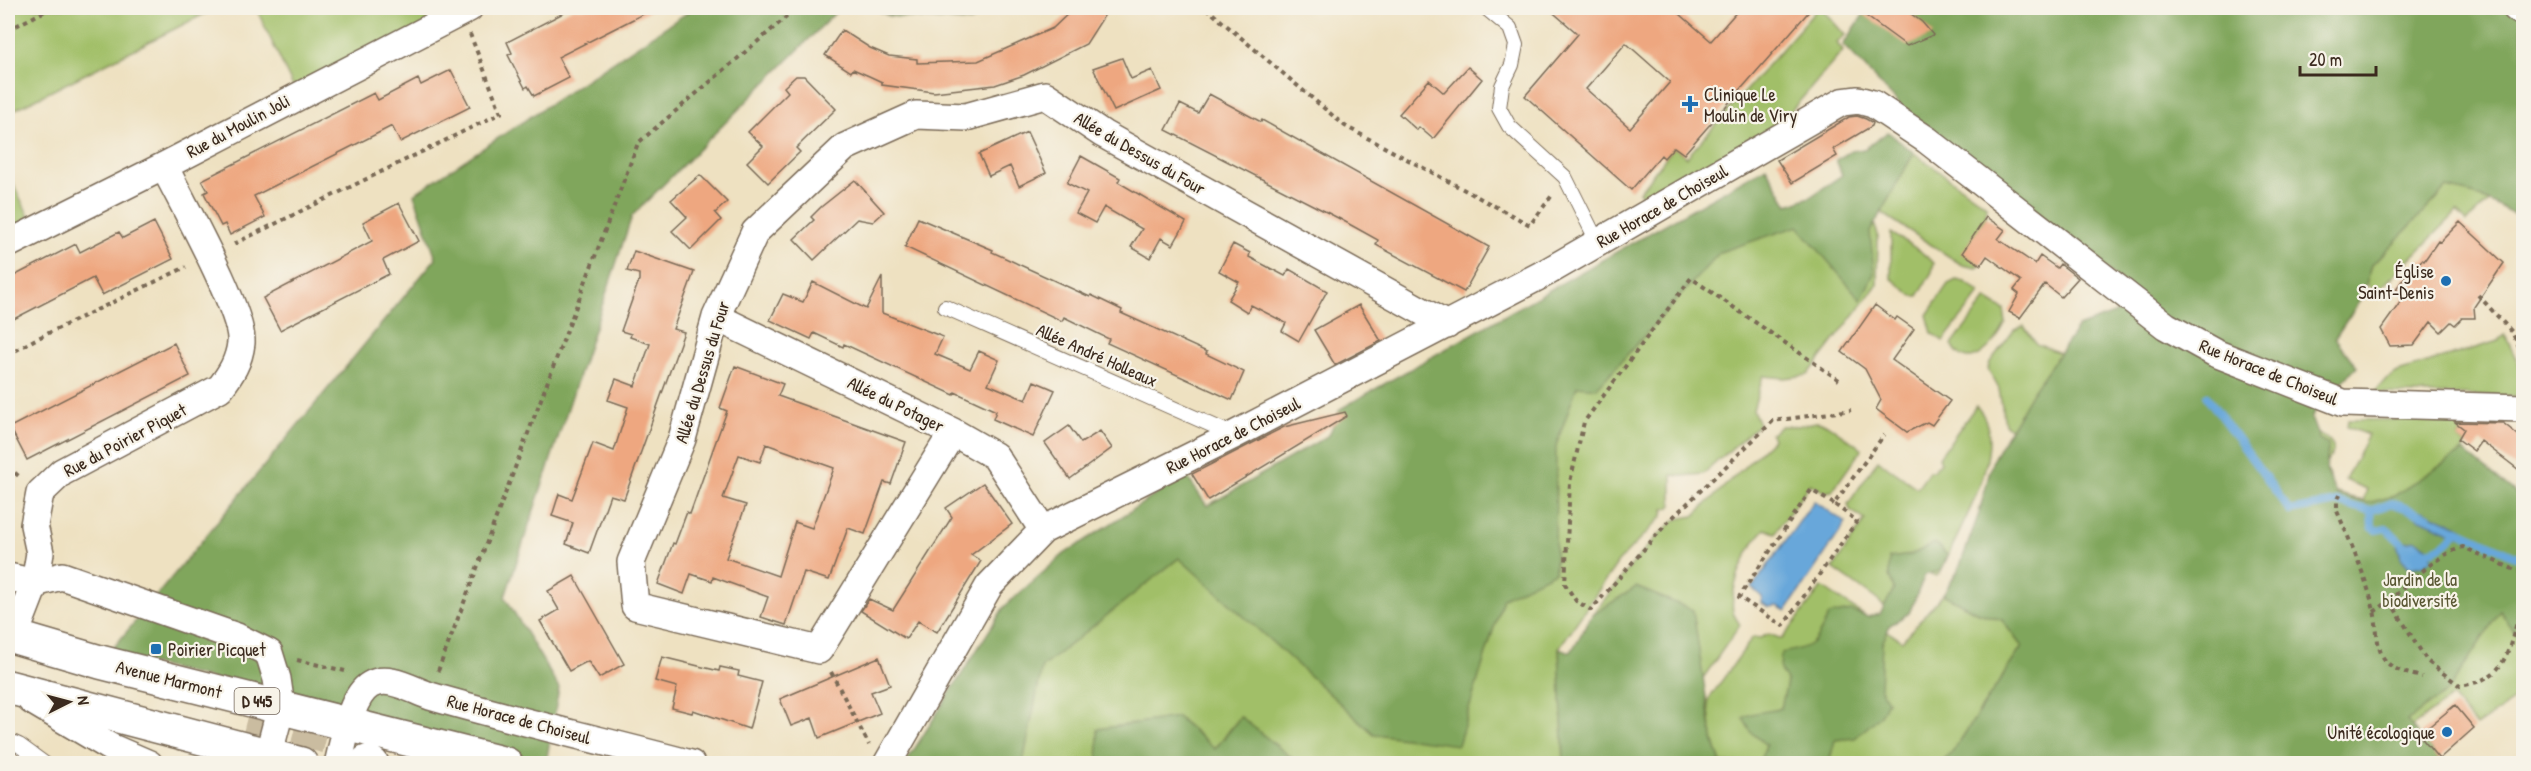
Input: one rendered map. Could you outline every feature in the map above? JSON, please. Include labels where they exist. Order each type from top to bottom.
[{"type":"main road","name":"Avenue Marmont","points":[[10,643],[100,662],[281,707],[359,752],[432,764]]},
{"type":"main road","name":"Avenue Marmont","points":[[9,682],[246,723],[10,643]]},
{"type":"main road","points":[[9,682],[267,759],[301,764]]},
{"type":"main road","name":"Avenue Marmont","points":[[359,752],[506,764]]},
{"type":"street","points":[[2516,8],[2523,13]]},
{"type":"street","name":"Rue du Moulin Joli","points":[[8,244],[164,166],[465,9]]},
{"type":"street","name":"Allée du Dessus du Four","points":[[819,650],[634,606],[631,562],[682,439],[716,317],[755,232],[845,147],[916,115],[966,117],[1045,95],[1103,134],[1447,325]]},
{"type":"street","name":"Rue Horace de Choiseul","points":[[880,758],[988,586],[1043,530],[1447,325],[1598,243],[1842,102],[1858,100],[1873,105],[1927,140],[2166,326],[2216,353],[2343,403],[2523,408]]},
{"type":"street","name":"Rue du Poirier Piquet","points":[[10,643],[34,583],[40,553],[34,525],[40,493],[62,472],[220,388],[234,369],[242,341],[235,309],[164,166]]},
{"type":"street","name":"Allée du Potager","points":[[716,317],[953,432],[995,456],[1043,530]]},
{"type":"street","points":[[819,650],[953,432]]},
{"type":"street","points":[[8,577],[34,583],[62,576],[237,637],[269,653],[277,679],[281,707],[267,759]]},
{"type":"street","name":"Rue Horace de Choiseul","points":[[384,680],[429,696],[691,764]]},
{"type":"street","points":[[359,752],[352,711],[363,691],[371,684],[384,680]]},
{"type":"street","points":[[9,682],[112,748],[149,764]]},
{"type":"lane","points":[[1485,8],[1510,28],[1516,45],[1512,65],[1502,86],[1498,108],[1509,126],[1565,177],[1598,243]]},
{"type":"lane","name":"Allée André Holleaux","points":[[945,308],[1234,435]]},
{"type":"lane","points":[[8,740],[45,764]]},
{"type":"path","points":[[8,30],[51,8]]},
{"type":"path","points":[[429,696],[638,143],[796,8]]},
{"type":"path","points":[[1206,8],[1345,126],[1530,225],[1565,177]]},
{"type":"path","points":[[8,355],[33,340],[209,257],[501,113],[465,9]]},
{"type":"path","points":[[1839,380],[1691,278],[1584,422],[1570,482],[1565,573],[1565,584],[1576,601],[1591,610],[1667,523],[1773,421],[1851,410]]},
{"type":"path","points":[[2478,296],[2512,332],[2523,357]]},
{"type":"path","points":[[1834,504],[1884,435]]},
{"type":"path","points":[[1812,490],[1834,504],[1857,521],[1783,626],[1739,597],[1812,490]]},
{"type":"path","points":[[2340,494],[2337,512],[2362,571],[2374,612],[2380,649],[2385,661],[2398,670],[2422,677]]},
{"type":"path","points":[[2374,612],[2390,601],[2438,558],[2463,547],[2523,574]]},
{"type":"path","points":[[2390,601],[2427,661],[2460,686],[2477,683],[2498,671],[2505,660],[2523,604]]},
{"type":"path","points":[[819,650],[880,758]]},
{"type":"path","points":[[269,653],[384,680]]},
{"type":"green space","points":[[8,8],[216,8],[8,113]]},
{"type":"green space","points":[[256,8],[429,8],[437,24],[297,95]]},
{"type":"green space","points":[[694,8],[840,8],[632,216],[505,597],[559,688],[546,763],[109,653],[436,258],[414,194]]},
{"type":"green space","points":[[873,8],[991,8],[971,22],[889,16]]},
{"type":"green space","points":[[1818,8],[1821,8],[1845,35],[1837,43],[1843,51],[1778,126],[1650,200],[1639,192],[1674,147],[1687,157]]},
{"type":"green space","points":[[1868,8],[2523,8],[2523,219],[2476,195],[2447,188],[2372,265],[2361,299],[2335,338],[2357,367],[2316,409],[2311,418],[2319,439],[2328,444],[2326,473],[2337,495],[2367,503],[2394,496],[2463,451],[2523,499],[2523,645],[2500,611],[2448,691],[2407,721],[2443,763],[1941,763],[1952,753],[2022,647],[2002,620],[1976,612],[1943,594],[1958,571],[1979,513],[1993,459],[2032,392],[2078,327],[2147,302],[1909,114],[1843,45]]},
{"type":"green space","points":[[1888,132],[1914,153],[1870,232],[1874,273],[1861,300],[1798,226],[1720,252],[1597,388],[1577,386],[1556,446],[1555,572],[1503,598],[1458,745],[1374,734],[1179,558],[1042,667],[1023,763],[905,764],[1004,607],[1064,554],[1186,475],[1207,506],[1329,435],[1340,409],[1766,167],[1788,205],[1810,197],[1842,175],[1836,160],[1851,151],[1864,149]]},
{"type":"green space","points":[[1914,153],[1986,205],[1986,217],[1963,253],[1981,265],[1977,268],[1962,265],[1882,213],[1883,201],[1887,202]]},
{"type":"green space","points":[[8,173],[35,229],[8,243]]},
{"type":"green space","points":[[2447,188],[2476,195],[2489,202],[2467,222],[2457,212],[2376,293],[2366,283],[2372,265]]},
{"type":"green space","points":[[1874,223],[1878,235],[1877,285],[1808,375],[1784,378],[1763,376],[1753,410],[1759,424],[1703,474],[1672,475],[1672,505],[1664,509],[1663,516],[1618,562],[1559,648],[1564,763],[1298,763],[1240,717],[1215,748],[1177,717],[1153,763],[1001,764],[1022,680],[1179,558],[1458,744],[1503,598],[1555,571],[1555,421],[1564,382],[1722,243],[1799,226]]},
{"type":"green space","points":[[1891,233],[1919,250],[1934,263],[1932,272],[1918,296],[1913,296],[1891,278]]},
{"type":"green space","points":[[1956,280],[1965,282],[1979,292],[1979,295],[1943,341],[1932,333],[1927,315],[1948,284]]},
{"type":"green space","points":[[1986,299],[2004,310],[2006,323],[1989,347],[1974,357],[1967,358],[1959,354],[1952,345]]},
{"type":"green space","points":[[2024,326],[2036,344],[2063,354],[2016,432],[2005,424],[1999,389],[1988,369],[1990,362],[2014,330]]},
{"type":"green space","points":[[2505,335],[2523,374],[2523,396],[2374,393],[2386,379],[2398,372],[2498,341]]},
{"type":"green space","name":"Jardin de la biodiversité","points":[[2242,377],[2316,409],[2306,430],[2326,438],[2333,448],[2329,460],[2314,475],[2327,472],[2329,475],[2328,485],[2322,498],[2337,493],[2363,501],[2367,489],[2345,480],[2368,435],[2347,427],[2348,420],[2470,419],[2458,439],[2466,445],[2463,451],[2523,504],[2523,694],[2476,726],[2452,697],[2406,731]]},
{"type":"green space","points":[[1976,406],[1986,422],[1989,443],[1986,465],[1969,513],[1941,572],[1936,576],[1926,572],[1909,613],[1890,612],[1833,568],[1865,520],[1850,510],[1848,504],[1878,460],[1917,488],[1929,471],[1933,471],[1941,462],[1939,457]]},
{"type":"green space","points":[[1816,422],[1827,424],[1862,449],[1832,491],[1825,492],[1810,484],[1775,533],[1765,529],[1752,546],[1741,568],[1734,591],[1733,612],[1740,625],[1701,681],[1592,615],[1654,540],[1676,520],[1694,516],[1773,439],[1771,434],[1781,426],[1797,426]]},
{"type":"green space","points":[[1935,543],[1947,555],[1942,570],[1925,575],[1909,613],[1890,625],[1882,644],[1880,688],[1887,701],[1880,716],[1855,738],[1835,740],[1829,763],[1759,763],[1766,745],[1751,732],[1743,718],[1781,708],[1787,682],[1780,670],[1781,653],[1801,649],[1812,643],[1829,615],[1851,611],[1867,617],[1880,614],[1894,589],[1889,575],[1889,558],[1911,555]]},
{"type":"green space","points":[[1636,587],[1693,610],[1712,737],[1721,763],[1564,763],[1559,648],[1571,652],[1592,615]]},
{"type":"green space","points":[[1822,587],[1902,641],[1943,594],[1976,612],[2002,620],[2022,647],[1952,753],[1941,763],[1721,763],[1712,737],[1708,700],[1753,637],[1760,638],[1769,634],[1782,639]]},
{"type":"green space","points":[[1177,717],[1215,749],[1241,717],[1298,763],[1098,763],[1098,729]]},
{"type":"water","points":[[1814,501],[1846,523],[1786,611],[1777,606],[1769,607],[1762,603],[1762,597],[1752,588]]},
{"type":"water","points":[[2422,510],[2463,528],[2459,536],[2418,518]]},
{"type":"water","points":[[2416,540],[2427,547],[2433,558],[2423,565],[2409,567],[2401,558],[2398,547],[2403,542]]},
{"type":"building","points":[[573,8],[655,8],[558,57],[569,78],[534,96],[528,86],[525,88],[508,55],[512,53],[507,42]]},
{"type":"building","points":[[1074,8],[1109,8],[1086,44],[1024,75],[995,85],[934,92],[882,85],[882,82],[853,69],[851,72],[825,55],[842,30],[870,48],[889,56],[917,59],[917,63],[978,61],[1053,28]]},
{"type":"building","name":"Clinique Le Moulin de Viry","points":[[1548,8],[1673,8],[1711,41],[1740,8],[1812,8],[1684,154],[1674,147],[1664,158],[1661,155],[1631,190],[1525,96],[1578,34]],"holes":[[[1626,43],[1670,82],[1630,128],[1586,89]]]},
{"type":"building","points":[[1855,8],[1903,8],[1922,22],[1933,35],[1907,46]]},
{"type":"building","points":[[1122,58],[1131,79],[1152,70],[1161,90],[1114,111],[1093,68]]},
{"type":"building","points":[[1468,67],[1482,79],[1433,139],[1419,127],[1417,130],[1399,114],[1429,80],[1444,93]]},
{"type":"building","points":[[451,70],[470,107],[400,142],[392,126],[254,196],[265,217],[230,235],[225,224],[221,226],[204,193],[208,191],[202,180],[374,93],[378,100],[418,79],[421,85]]},
{"type":"building","points":[[796,76],[804,76],[836,109],[796,148],[800,152],[768,183],[747,162],[763,146],[748,132],[788,92],[784,87]]},
{"type":"building","points":[[1209,94],[1261,122],[1262,120],[1489,247],[1464,292],[1376,245],[1378,240],[1340,219],[1166,130],[1180,104],[1198,113]]},
{"type":"building","points":[[1857,116],[1873,123],[1872,126],[1833,149],[1837,156],[1792,183],[1777,160],[1849,117]]},
{"type":"building","points":[[1027,132],[1046,173],[1019,186],[1010,166],[989,176],[979,154]]},
{"type":"building","points":[[1081,156],[1120,178],[1118,182],[1186,222],[1173,245],[1161,238],[1150,258],[1131,247],[1142,229],[1104,207],[1095,223],[1076,213],[1087,193],[1067,183]]},
{"type":"building","points":[[700,175],[727,202],[715,213],[721,220],[691,250],[672,231],[687,217],[671,200]]},
{"type":"building","points":[[855,180],[884,212],[873,222],[857,219],[814,260],[794,239],[814,220],[811,217],[821,207]]},
{"type":"building","points":[[399,203],[419,241],[383,260],[389,274],[280,330],[263,298],[372,241],[363,222]]},
{"type":"building","points":[[1986,217],[2005,230],[1998,239],[2035,264],[2040,256],[2057,268],[2060,264],[2078,278],[2061,297],[2045,284],[2020,318],[2009,312],[2019,294],[2014,290],[2021,281],[1987,256],[1981,265],[1962,253]]},
{"type":"building","points":[[918,218],[993,250],[992,252],[1090,297],[1091,295],[1122,310],[1121,313],[1207,352],[1206,354],[1244,372],[1232,400],[1107,343],[1109,339],[1064,317],[1062,321],[905,247]]},
{"type":"building","points":[[154,222],[173,259],[102,295],[93,278],[8,322],[8,279],[76,244],[80,252],[119,232],[123,238]]},
{"type":"building","name":"Église Saint-Denis","points":[[2460,222],[2504,263],[2474,307],[2475,318],[2462,318],[2455,325],[2451,322],[2441,332],[2431,322],[2414,345],[2390,346],[2381,329],[2404,297],[2396,289],[2407,274],[2422,260],[2424,261],[2438,241],[2440,242]]},
{"type":"building","points":[[1233,244],[1250,253],[1249,257],[1285,276],[1289,269],[1327,291],[1299,341],[1282,331],[1286,323],[1251,305],[1247,312],[1228,300],[1239,282],[1219,271]]},
{"type":"building","points":[[634,251],[694,272],[673,329],[684,332],[624,499],[610,495],[589,553],[566,544],[573,523],[552,516],[559,494],[572,499],[593,443],[614,451],[628,407],[608,400],[616,379],[635,386],[650,344],[621,331],[639,280],[639,274],[627,271]]},
{"type":"building","points":[[882,277],[882,313],[943,337],[935,354],[970,369],[979,351],[999,360],[988,384],[1026,400],[1034,381],[1055,390],[1033,437],[993,419],[996,411],[955,392],[954,395],[844,344],[843,347],[814,333],[811,339],[770,320],[783,294],[803,302],[813,282],[866,309]]},
{"type":"building","points":[[1359,305],[1381,341],[1335,365],[1314,330]]},
{"type":"building","points":[[1875,305],[1895,320],[1897,317],[1914,329],[1892,360],[1950,401],[1932,425],[1927,422],[1907,432],[1876,409],[1881,400],[1865,369],[1842,352]]},
{"type":"building","points":[[174,343],[190,376],[27,460],[10,427]]},
{"type":"building","points":[[735,366],[783,384],[778,396],[906,442],[891,484],[884,482],[865,534],[848,528],[829,580],[804,572],[786,625],[761,617],[768,597],[713,577],[712,581],[691,574],[684,594],[658,584],[687,512],[690,514],[727,411],[720,408]],"holes":[[[766,444],[834,468],[812,528],[795,522],[778,576],[726,558],[746,505],[723,498],[739,455],[760,462]]]},
{"type":"building","points":[[1345,412],[1347,416],[1208,500],[1192,474],[1284,427]]},
{"type":"building","points":[[2455,422],[2503,423],[2523,439],[2523,473],[2481,441],[2474,451],[2458,439],[2464,429]]},
{"type":"building","points":[[1069,426],[1081,443],[1100,431],[1112,448],[1070,479],[1045,443]]},
{"type":"building","points":[[983,483],[1012,524],[971,555],[981,561],[937,632],[918,621],[906,639],[861,611],[869,599],[893,610],[952,517],[946,508]]},
{"type":"building","points":[[574,576],[624,664],[599,678],[588,661],[569,671],[540,621],[559,610],[548,591]]},
{"type":"building","points":[[662,657],[719,671],[720,667],[739,671],[738,676],[762,682],[749,729],[693,710],[692,713],[672,708],[677,687],[655,681]]},
{"type":"building","points":[[879,657],[890,685],[871,692],[880,713],[819,738],[812,718],[791,726],[780,699]]},
{"type":"building","name":"Unité écologique","points":[[2455,705],[2474,728],[2439,759],[2419,735]]},
{"type":"waterway","points":[[2207,397],[2290,511],[2337,502],[2371,511],[2372,527],[2376,530],[2386,528],[2408,549]]},
{"type":"waterway","points":[[2371,511],[2392,503],[2429,517]]},
{"type":"waterway","points":[[2422,553],[2442,546],[2458,530],[2524,560]]},
{"type":"tunnel","points":[[247,717],[371,748]]},
{"type":"place","name":"Clinique Le Moulin de Viry","points":[[1690,104]]},
{"type":"place","name":"Église Saint-Denis","points":[[2446,281]]},
{"type":"place","name":"Poirier Picquet","points":[[156,649]]},
{"type":"place","name":"Unité écologique","points":[[2447,732]]}]
